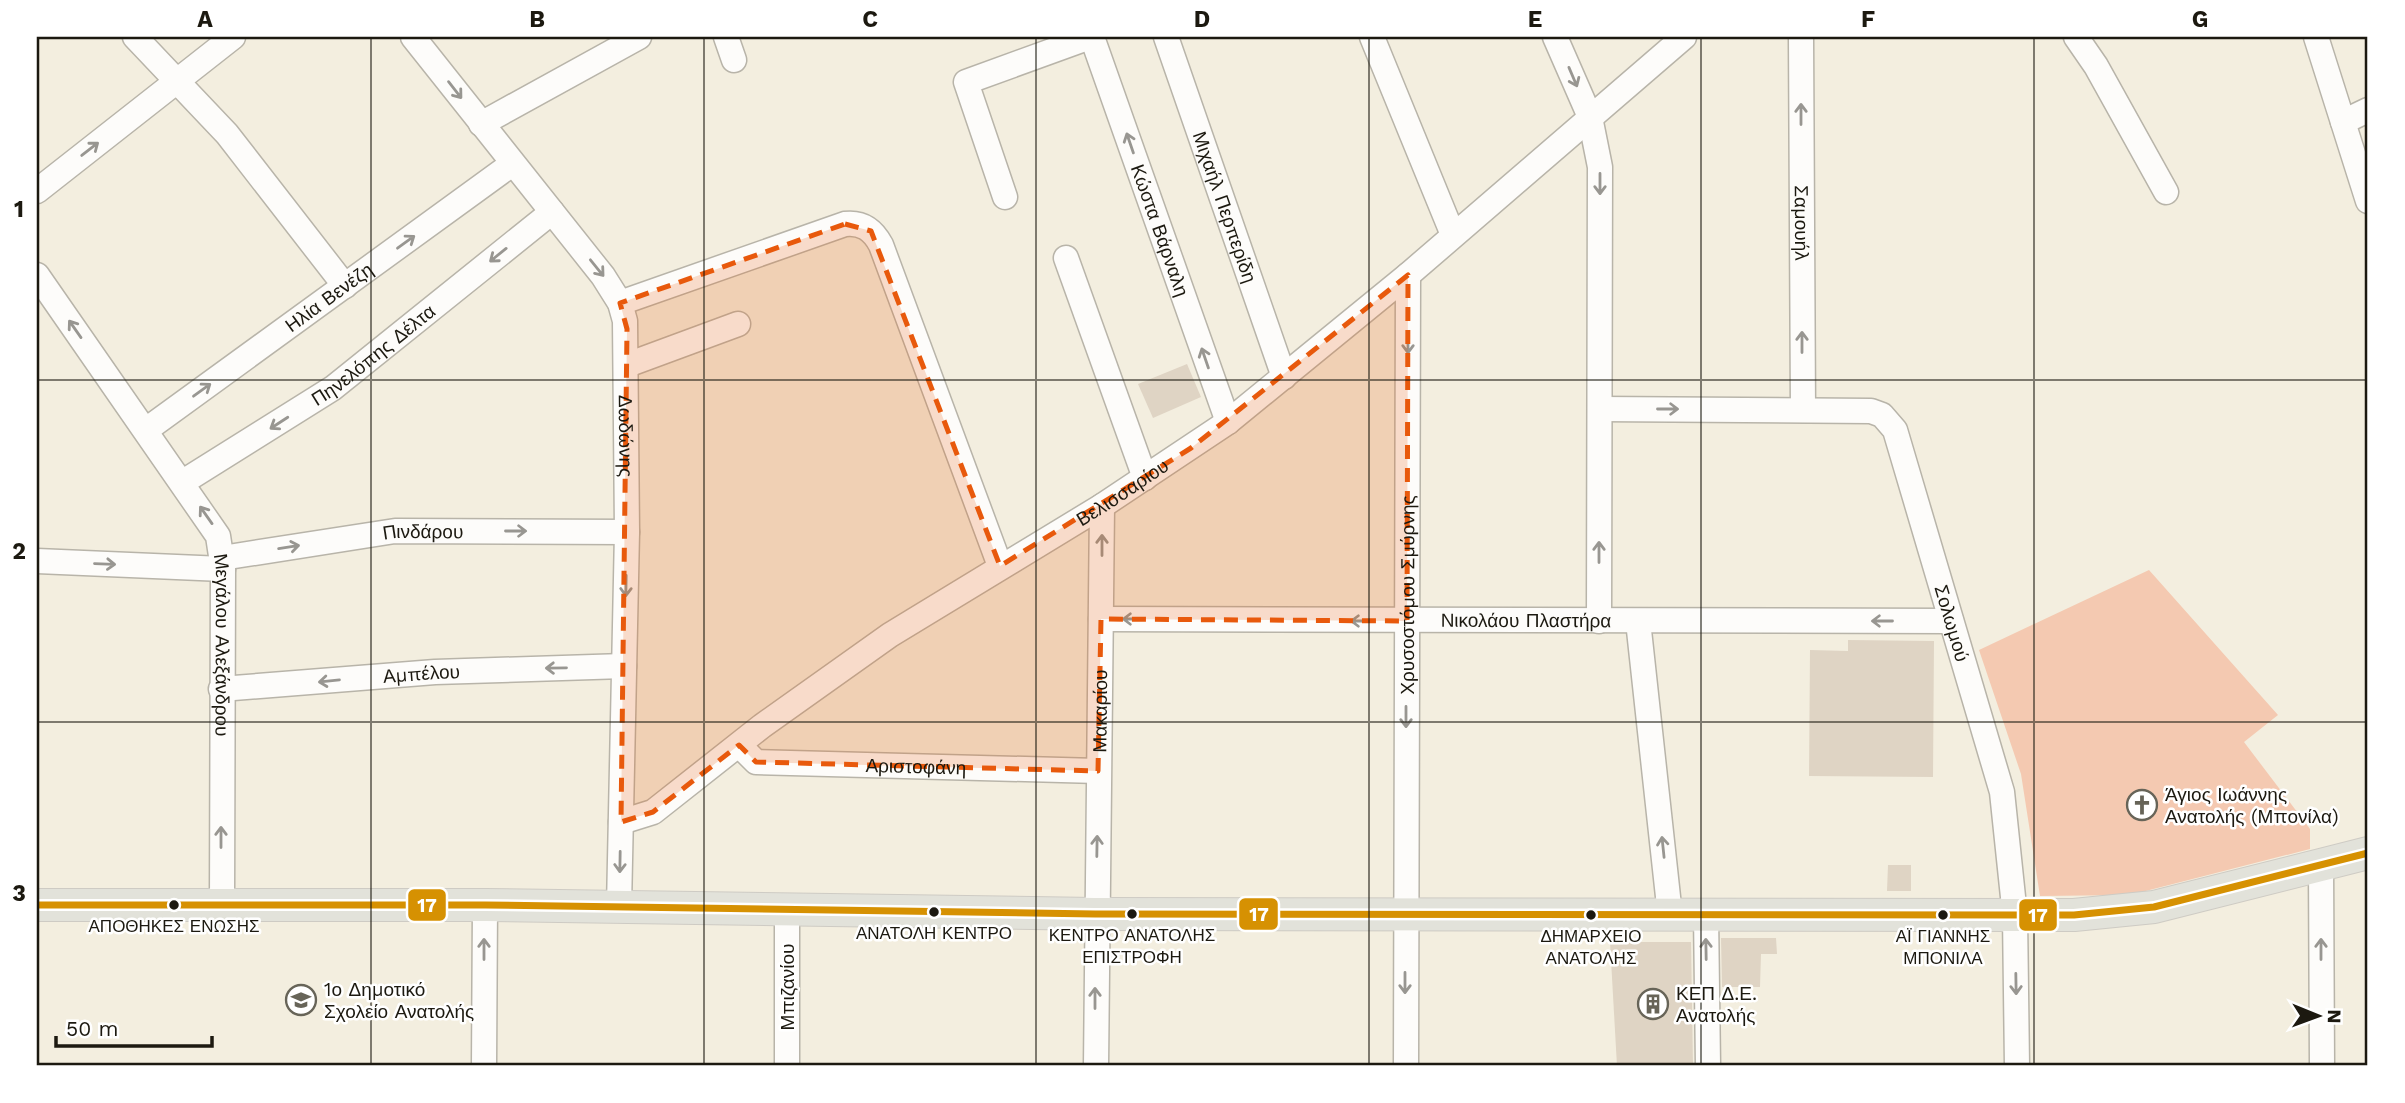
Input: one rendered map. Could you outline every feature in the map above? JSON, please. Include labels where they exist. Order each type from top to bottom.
[{"type":"main road","points":[[37,905],[485,905],[1095,914],[2074,915],[2154,907],[2368,853]]},
{"type":"street","points":[[135,37],[227,134],[345,286]]},
{"type":"street","points":[[37,191],[233,37]]},
{"type":"street","name":"Δωδώνης","points":[[413,37],[603,276],[620,303],[627,329],[627,532],[619,907]]},
{"type":"street","points":[[481,124],[639,37]]},
{"type":"street","points":[[1005,197],[967,82],[1091,37]]},
{"type":"street","name":"Κώστα Βάρναλη","points":[[1091,37],[1228,422]]},
{"type":"street","name":"Μιχαήλ Περπερίδη","points":[[1166,37],[1284,377]]},
{"type":"street","points":[[1372,37],[1453,235]]},
{"type":"street","points":[[1555,37],[1590,117],[1600,167],[1599,621]]},
{"type":"street","name":"Βελισσαρίου","points":[[621,822],[653,812],[880,642],[1000,566],[1102,506],[1228,422],[1408,275],[1684,37]]},
{"type":"street","name":"Σαμουήλ","points":[[1801,37],[1803,410]]},
{"type":"street","points":[[2076,37],[2096,65],[2166,192]]},
{"type":"street","points":[[2316,37],[2368,201]]},
{"type":"street","points":[[2343,122],[2368,110]]},
{"type":"street","name":"Ηλία Βενέζη","points":[[146,430],[512,164]]},
{"type":"street","name":"Πηνελόπης Δέλτα","points":[[183,482],[333,387],[552,212]]},
{"type":"street","points":[[620,303],[845,224],[862,225],[872,231],[881,245],[1000,566]]},
{"type":"street","points":[[1066,258],[1145,478]]},
{"type":"street","name":"Μεγάλου Αλεξάνδρου","points":[[37,275],[215,529],[223,563],[222,905]]},
{"type":"street","name":"Χρυσοστόμου Σμύρνης","points":[[1406,1066],[1408,275]]},
{"type":"street","points":[[627,365],[738,324]]},
{"type":"street","name":"Σολωμού","points":[[1600,409],[1871,411],[1889,421],[1898,436],[2002,792],[2015,916],[2017,1066]]},
{"type":"street","name":"Μακαρίου","points":[[1096,1066],[1095,914],[1102,506]]},
{"type":"street","name":"Πινδάρου","points":[[37,561],[223,563],[395,531],[627,532]]},
{"type":"street","name":"Νικολάου Πλαστήρα","points":[[1101,619],[1951,621]]},
{"type":"street","points":[[1638,621],[1670,915]]},
{"type":"street","name":"Αμπέλου","points":[[221,689],[435,672],[624,666]]},
{"type":"street","name":"Αριστοφάνη","points":[[739,745],[756,762],[1098,771]]},
{"type":"street","points":[[2321,865],[2322,1066]]},
{"type":"street","points":[[484,1066],[485,905]]},
{"type":"street","name":"Μπιζανίου","points":[[787,908],[787,1066]]},
{"type":"street","points":[[1706,914],[1708,1066]]},
{"type":"highlighted area","points":[[845,224],[871,231],[1000,566],[1191,448],[1408,275],[1407,621],[1101,619],[1098,771],[756,762],[739,745],[653,812],[621,822],[627,329],[620,303]]},
{"type":"shaded area","points":[[2149,570],[2278,715],[2244,742],[2310,829],[2310,849],[2130,895],[2040,896],[2021,774],[1979,650]]},
{"type":"building","points":[[1187,364],[1201,397],[1153,418],[1138,384]]},
{"type":"building","points":[[1848,640],[1934,641],[1933,777],[1809,776],[1810,650],[1848,651]]},
{"type":"building","points":[[1888,865],[1911,865],[1911,891],[1887,891]]},
{"type":"building","points":[[1721,938],[1776,938],[1777,954],[1761,954],[1760,987],[1722,987]]},
{"type":"building","name":"ΚΕΠ Δ.Ε. Ανατολής","points":[[1610,942],[1691,942],[1693,1066],[1617,1066]]},
{"type":"transit line","name":"17","points":[[37,905],[485,905],[1095,914],[2074,915],[2154,907],[2368,853]]},
{"type":"place","name":"Άγιος Ιωάννης Ανατολής (Μπονίλα)","points":[[2142,805]]},
{"type":"place","name":"ΑΠΟΘΗΚΕΣ ΕΝΩΣΗΣ","points":[[174,905]]},
{"type":"place","name":"ΑΝΑΤΟΛΗ ΚΕΝΤΡΟ","points":[[934,912]]},
{"type":"place","name":"ΚΕΝΤΡΟ ΑΝΑΤΟΛΗΣ ΕΠΙΣΤΡΟΦΗ","points":[[1132,914]]},
{"type":"place","name":"ΔΗΜΑΡΧΕΙΟ ΑΝΑΤΟΛΗΣ","points":[[1591,915]]},
{"type":"place","name":"ΑΪ ΓΙΑΝΝΗΣ ΜΠΟΝΙΛΑ","points":[[1943,915]]},
{"type":"place","name":"1ο Δημοτικό Σχολείο Ανατολής","points":[[301,1000]]},
{"type":"place","name":"ΚΕΠ Δ.Ε. Ανατολής","points":[[1653,1004]]}]
